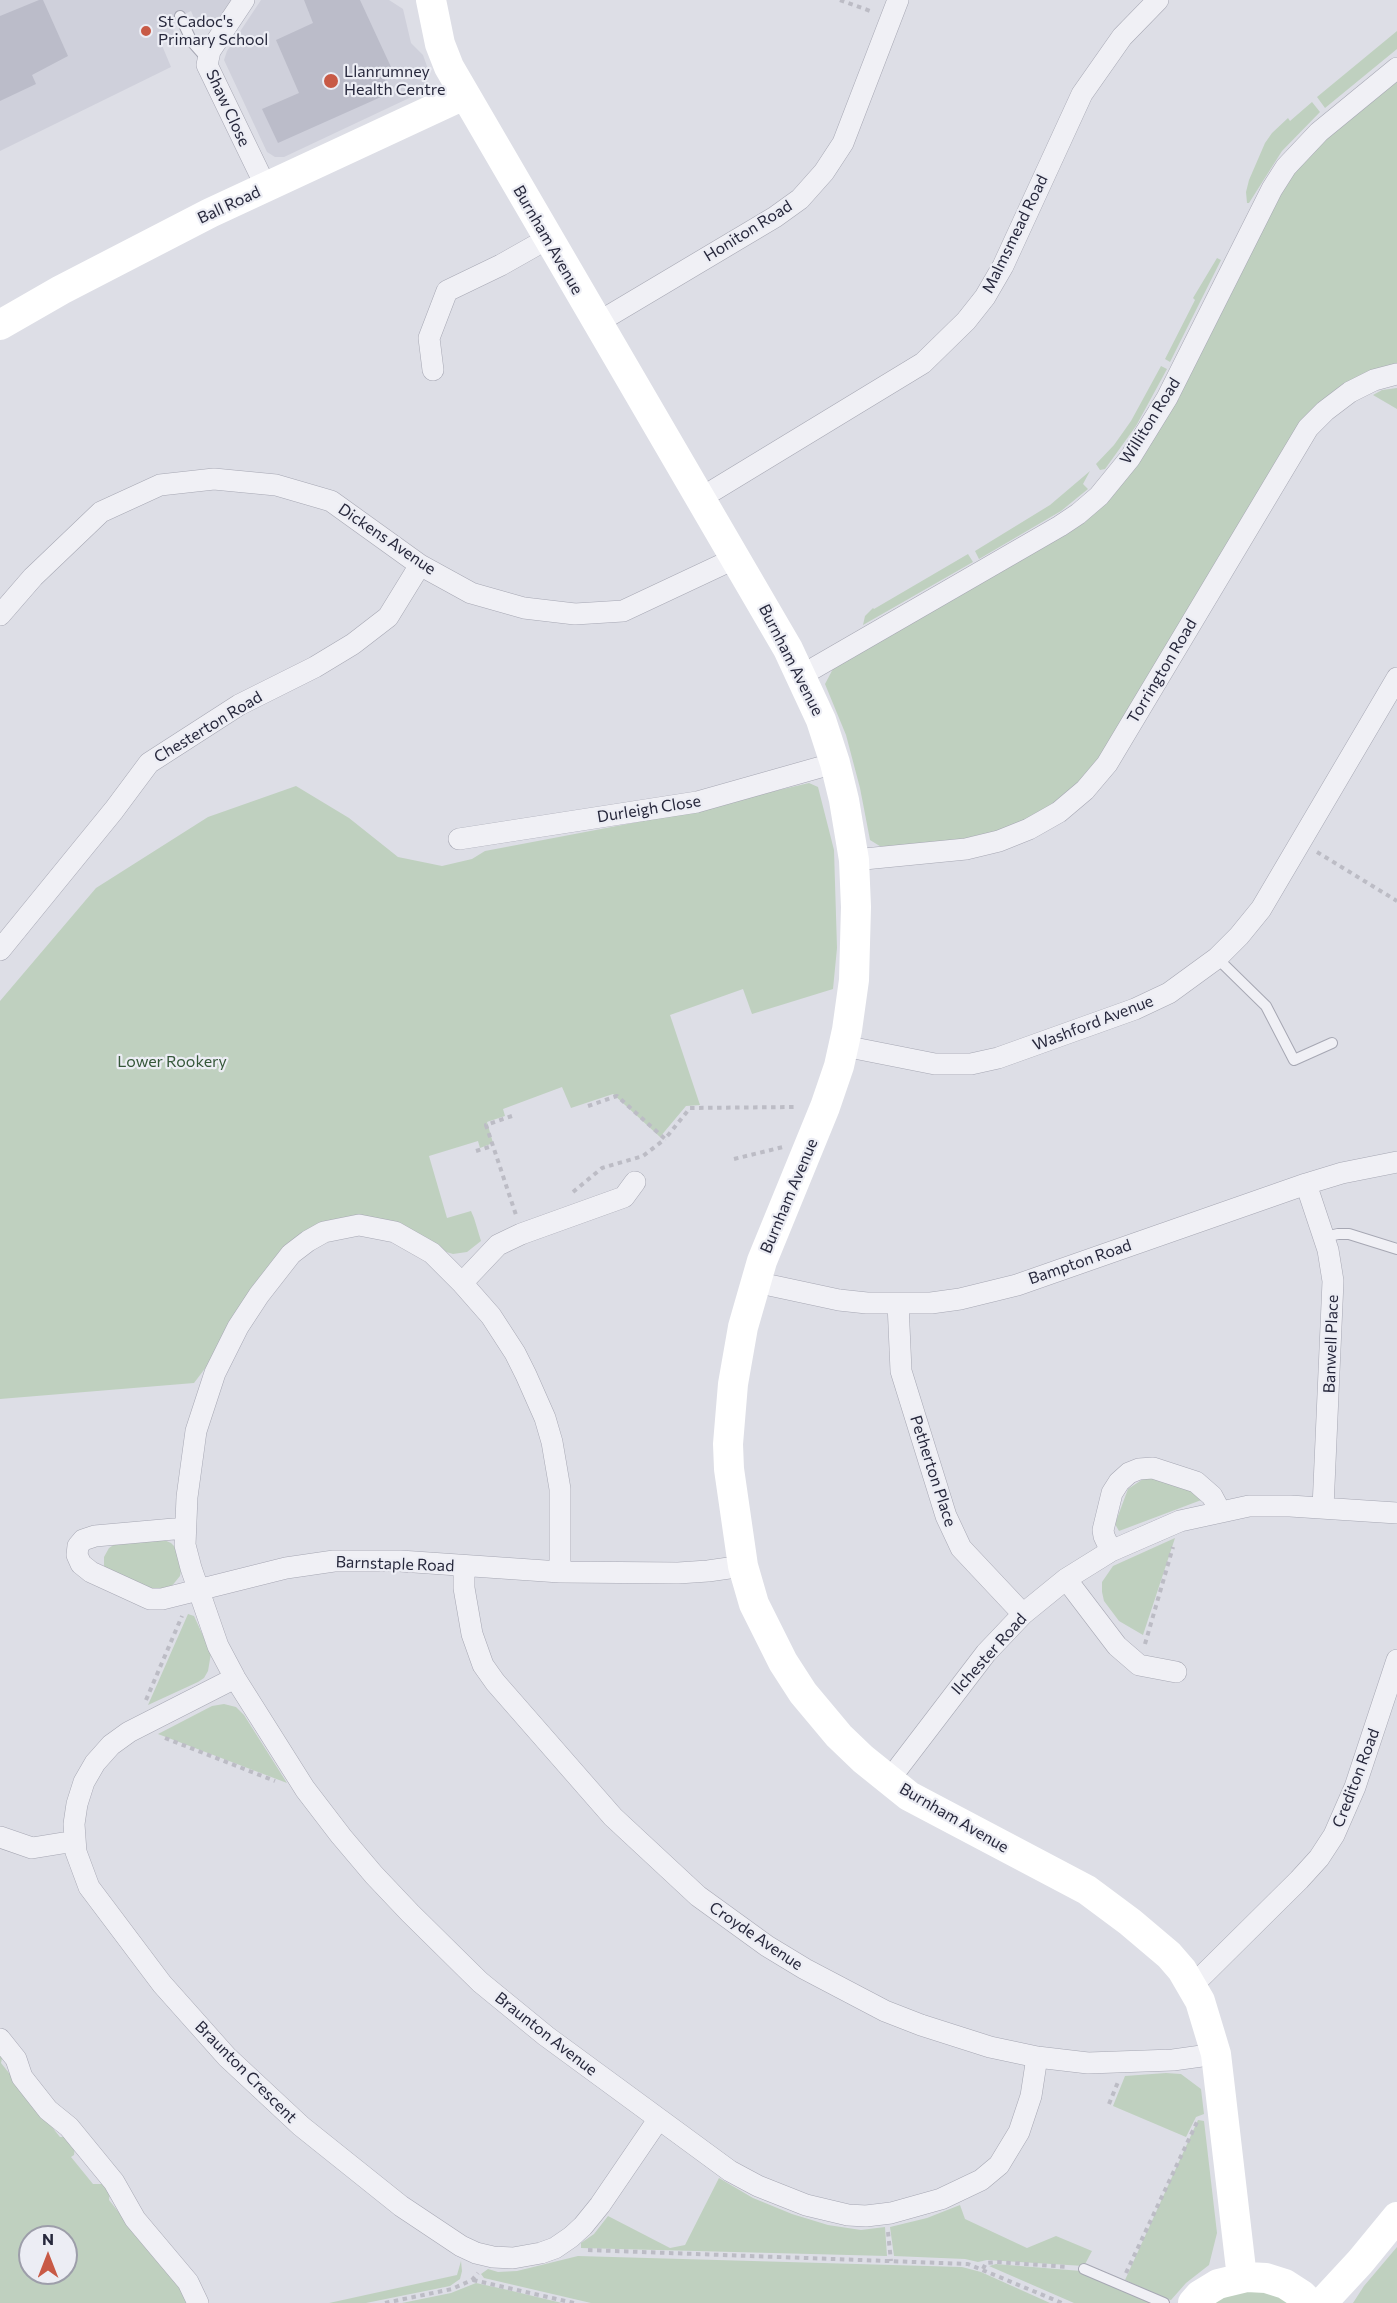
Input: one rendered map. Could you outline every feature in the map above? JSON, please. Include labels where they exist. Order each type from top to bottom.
[{"type":"street","name":"Shaw Close","points":[[244,0],[207,59],[207,65],[266,187]]},
{"type":"street","name":"Burnham Avenue","points":[[431,0],[440,44],[448,67],[736,558],[802,675],[821,720],[835,763],[854,860],[855,956],[851,1002],[844,1046],[825,1107],[773,1231],[755,1282],[737,1357],[729,1436],[729,1468],[743,1566],[754,1604],[772,1643],[800,1688],[840,1736],[889,1780],[909,1796],[932,1809],[1087,1890],[1169,1955],[1192,1986],[1206,2016],[1216,2054],[1242,2278]]},
{"type":"street","name":"Malmsmead Road","points":[[701,498],[923,363],[966,321],[985,297],[1003,266],[1082,94],[1122,37],[1158,0]]},
{"type":"street","name":"Honiton Road","points":[[597,323],[775,217],[800,199],[824,172],[843,143],[895,9]]},
{"type":"street","name":"Williton Road","points":[[802,675],[1060,526],[1099,496],[1130,458],[1167,399],[1272,189],[1286,167],[1319,132],[1397,68]]},
{"type":"street","name":"Ball Road","points":[[0,325],[26,308],[125,256],[266,187],[464,95]]},
{"type":"street","points":[[433,370],[429,338],[447,291],[547,239]]},
{"type":"street","name":"Torrington Road","points":[[854,860],[966,849],[999,841],[1029,829],[1059,812],[1085,790],[1107,764],[1308,428],[1325,411],[1350,392],[1374,380],[1397,374]]},
{"type":"street","name":"Dickens Avenue","points":[[0,615],[33,577],[100,512],[160,485],[214,479],[276,485],[331,501],[420,565],[471,593],[524,608],[575,614],[623,611],[736,558]]},
{"type":"street","name":"Chesterton Road","points":[[0,950],[114,810],[148,763],[239,705],[315,667],[354,644],[388,617],[420,565]]},
{"type":"street","name":"Washford Avenue","points":[[844,1046],[935,1064],[971,1064],[998,1058],[1135,1009],[1169,993],[1217,958],[1261,909],[1397,678]]},
{"type":"street","name":"Durleigh Close","points":[[459,839],[697,802],[835,763]]},
{"type":"street","name":"Bampton Road","points":[[755,1282],[839,1300],[931,1303],[960,1299],[1017,1285],[1306,1184],[1342,1173],[1397,1162]]},
{"type":"street","points":[[462,1283],[498,1245],[521,1234],[624,1197],[635,1182]]},
{"type":"street","name":"Banwell Place","points":[[1306,1184],[1324,1237],[1333,1291],[1323,1508]]},
{"type":"street","name":"Braunton Avenue","points":[[560,1572],[560,1489],[552,1442],[545,1418],[515,1353],[462,1283],[423,1248],[395,1232],[379,1227],[359,1225],[324,1232],[291,1254],[259,1295],[238,1327],[215,1373],[196,1431],[190,1463],[185,1545],[218,1646],[235,1678],[320,1810],[410,1913],[480,1982],[658,2120],[730,2171],[783,2197],[830,2212],[866,2216],[885,2214],[918,2207],[960,2191],[981,2180],[999,2165],[1015,2140],[1027,2113],[1037,2057]]},
{"type":"street","name":"Petherton Place","points":[[898,1303],[901,1371],[946,1516],[961,1548],[1023,1614]]},
{"type":"street","points":[[1112,1551],[1103,1530],[1112,1493],[1119,1482],[1139,1468],[1153,1468],[1196,1482],[1212,1496],[1220,1511]]},
{"type":"street","name":"Ilchester Road","points":[[889,1780],[986,1653],[1023,1614],[1066,1579],[1112,1551],[1180,1521],[1249,1506],[1397,1513]]},
{"type":"street","name":"Barnstaple Road","points":[[185,1528],[95,1536],[83,1540],[78,1546],[77,1555],[81,1564],[91,1572],[150,1599],[162,1599],[286,1568],[334,1561],[367,1560],[560,1572],[678,1573],[743,1566]]},
{"type":"street","name":"Croyde Avenue","points":[[464,1566],[464,1588],[472,1634],[483,1665],[495,1682],[613,1817],[698,1896],[766,1946],[885,2011],[957,2037],[1037,2057],[1088,2063],[1127,2063],[1216,2054]]},
{"type":"street","points":[[1066,1579],[1117,1646],[1139,1665],[1176,1672]]},
{"type":"street","name":"Crediton Road","points":[[1192,1986],[1299,1880],[1319,1858],[1334,1835],[1355,1787],[1397,1660]]},
{"type":"street","name":"Braunton Crescent","points":[[235,1678],[129,1732],[111,1745],[94,1763],[84,1782],[74,1824],[76,1852],[81,1868],[101,1906],[162,1984],[242,2072],[301,2126],[401,2206],[461,2246],[493,2257],[530,2256],[555,2248],[583,2226],[658,2120]]},
{"type":"street","points":[[0,1837],[32,1848],[75,1841]]},
{"type":"street","points":[[0,2039],[16,2059],[22,2077],[48,2110],[69,2127],[114,2182],[135,2219],[188,2282],[198,2303]]},
{"type":"street","points":[[1322,2303],[1397,2217]]},
{"type":"street","points":[[1193,2303],[1200,2295],[1218,2284],[1242,2278],[1266,2278],[1285,2284],[1310,2303]]},
{"type":"lane","points":[[180,16],[192,42],[207,59]]},
{"type":"lane","points":[[1217,958],[1266,1006],[1294,1060],[1332,1043]]},
{"type":"lane","points":[[1324,1237],[1349,1234],[1397,1249]]},
{"type":"lane","points":[[1084,2268],[1164,2303]]},
{"type":"path","points":[[840,0],[895,9]]},
{"type":"path","points":[[1301,842],[1397,901]]},
{"type":"path","points":[[588,1106],[617,1096],[665,1138]]},
{"type":"path","points":[[568,1196],[602,1168],[643,1156],[665,1138],[690,1108],[825,1107]]},
{"type":"path","points":[[512,1116],[486,1125],[521,1234]]},
{"type":"path","points":[[734,1159],[812,1140]]},
{"type":"path","points":[[476,1151],[492,1146]]},
{"type":"path","points":[[1139,1665],[1180,1521]]},
{"type":"path","points":[[1120,2284],[1199,2118],[1223,2113]]},
{"type":"path","points":[[885,2214],[891,2261]]},
{"type":"path","points":[[555,2248],[968,2264],[983,2268],[1062,2303]]},
{"type":"path","points":[[385,2303],[452,2289],[472,2280],[493,2257]]},
{"type":"path","points":[[983,2268],[986,2263],[997,2262],[1084,2268]]},
{"type":"path","points":[[472,2280],[574,2303]]},
{"type":"shaded area","points":[[0,0],[237,0],[229,12],[224,11],[212,25],[204,27],[197,25],[191,11],[170,21],[175,35],[161,43],[171,67],[0,151]]},
{"type":"shaded area","name":"Llanrumney Health Centre","points":[[261,0],[389,0],[403,9],[411,43],[423,55],[428,69],[426,84],[422,92],[284,157],[275,157],[267,152],[224,60],[227,51]]},
{"type":"green space","points":[[1397,31],[1397,49],[1325,108],[1317,97]]},
{"type":"green space","points":[[1397,77],[1397,365],[1349,383],[1110,745],[1089,773],[1063,797],[1031,818],[996,834],[967,841],[883,848],[870,840],[860,788],[846,735],[825,684],[835,665],[1099,508],[1271,208],[1305,154]]},
{"type":"green space","points":[[1312,102],[1320,112],[1282,151],[1247,203],[1246,192],[1249,180],[1265,143],[1288,118],[1290,121]]},
{"type":"green space","points":[[1217,258],[1221,260],[1170,362],[1165,359],[1195,300],[1193,298]]},
{"type":"green space","points":[[1161,366],[1167,369],[1136,426],[1105,469],[1100,470],[1096,464],[1114,445],[1131,421]]},
{"type":"green space","points":[[1397,388],[1397,409],[1373,395],[1382,390]]},
{"type":"green space","points":[[1090,471],[1083,484],[1088,489],[1061,511],[979,559],[975,551],[1050,505]]},
{"type":"green space","points":[[968,554],[973,562],[863,625],[865,616],[873,608]]},
{"type":"green space","name":"Lower Rookery","points":[[809,783],[818,787],[834,850],[837,948],[833,989],[752,1014],[743,989],[670,1015],[700,1105],[686,1106],[660,1137],[613,1094],[571,1108],[562,1087],[503,1109],[505,1116],[487,1122],[493,1143],[480,1148],[478,1141],[429,1156],[447,1218],[471,1211],[474,1218],[481,1241],[467,1252],[453,1254],[420,1238],[309,1231],[194,1383],[0,1399],[0,1001],[96,888],[208,817],[296,786],[349,818],[398,857],[442,866],[472,859],[485,851],[659,818]]},
{"type":"green space","points":[[1146,1477],[1197,1489],[1204,1499],[1119,1531],[1115,1524],[1128,1489]]},
{"type":"green space","points":[[1175,1538],[1143,1635],[1119,1621],[1104,1601],[1102,1582],[1113,1566]]},
{"type":"green space","points":[[162,1539],[171,1543],[179,1551],[182,1564],[180,1576],[171,1587],[162,1592],[149,1590],[110,1572],[104,1566],[104,1557],[109,1548],[115,1544]]},
{"type":"green space","points":[[188,1614],[194,1616],[211,1653],[208,1671],[198,1682],[148,1705]]},
{"type":"green space","points":[[224,1704],[236,1707],[244,1715],[287,1783],[158,1734],[212,1706]]},
{"type":"green space","points":[[0,2049],[3,2053],[1,2063],[60,2137],[70,2137],[75,2145],[74,2155],[71,2157],[93,2184],[105,2184],[110,2191],[109,2200],[185,2295],[187,2303],[0,2303]]},
{"type":"green space","points":[[1181,2074],[1201,2089],[1204,2114],[1196,2117],[1186,2137],[1113,2106],[1125,2076]]},
{"type":"green space","points":[[1198,2120],[1204,2121],[1217,2233],[1209,2265],[1186,2283],[1171,2300],[1125,2280]]},
{"type":"green space","points":[[719,2178],[753,2198],[792,2214],[828,2225],[861,2230],[885,2227],[887,2256],[581,2248],[581,2243],[594,2234],[608,2216],[670,2248],[685,2245]]},
{"type":"green space","points":[[960,2205],[965,2219],[1027,2248],[1056,2236],[1092,2251],[1084,2266],[894,2256],[890,2227],[927,2218]]},
{"type":"green space","points":[[1397,2247],[1397,2303],[1353,2303],[1364,2286]]},
{"type":"green space","points":[[578,2256],[962,2267],[981,2272],[1050,2303],[591,2303],[484,2278],[481,2274],[488,2269],[498,2272],[517,2271]]},
{"type":"green space","points":[[461,2261],[460,2279],[450,2286],[366,2303],[329,2303],[457,2275]]},
{"type":"green space","points":[[996,2264],[1081,2271],[1150,2303],[1074,2303],[989,2266]]},
{"type":"green space","points":[[476,2283],[562,2303],[402,2303],[451,2293]]},
{"type":"green space","points":[[1245,2289],[1267,2290],[1292,2303],[1211,2303]]},
{"type":"building","points":[[43,0],[68,56],[32,75],[36,84],[0,101],[0,16]]},
{"type":"building","points":[[304,0],[360,0],[391,67],[381,72],[386,82],[376,87],[381,97],[278,143],[262,109],[299,93],[276,40],[313,23]]},
{"type":"place","name":"St Cadoc's Primary School","points":[[146,31]]},
{"type":"place","name":"Llanrumney Health Centre","points":[[331,81]]}]
